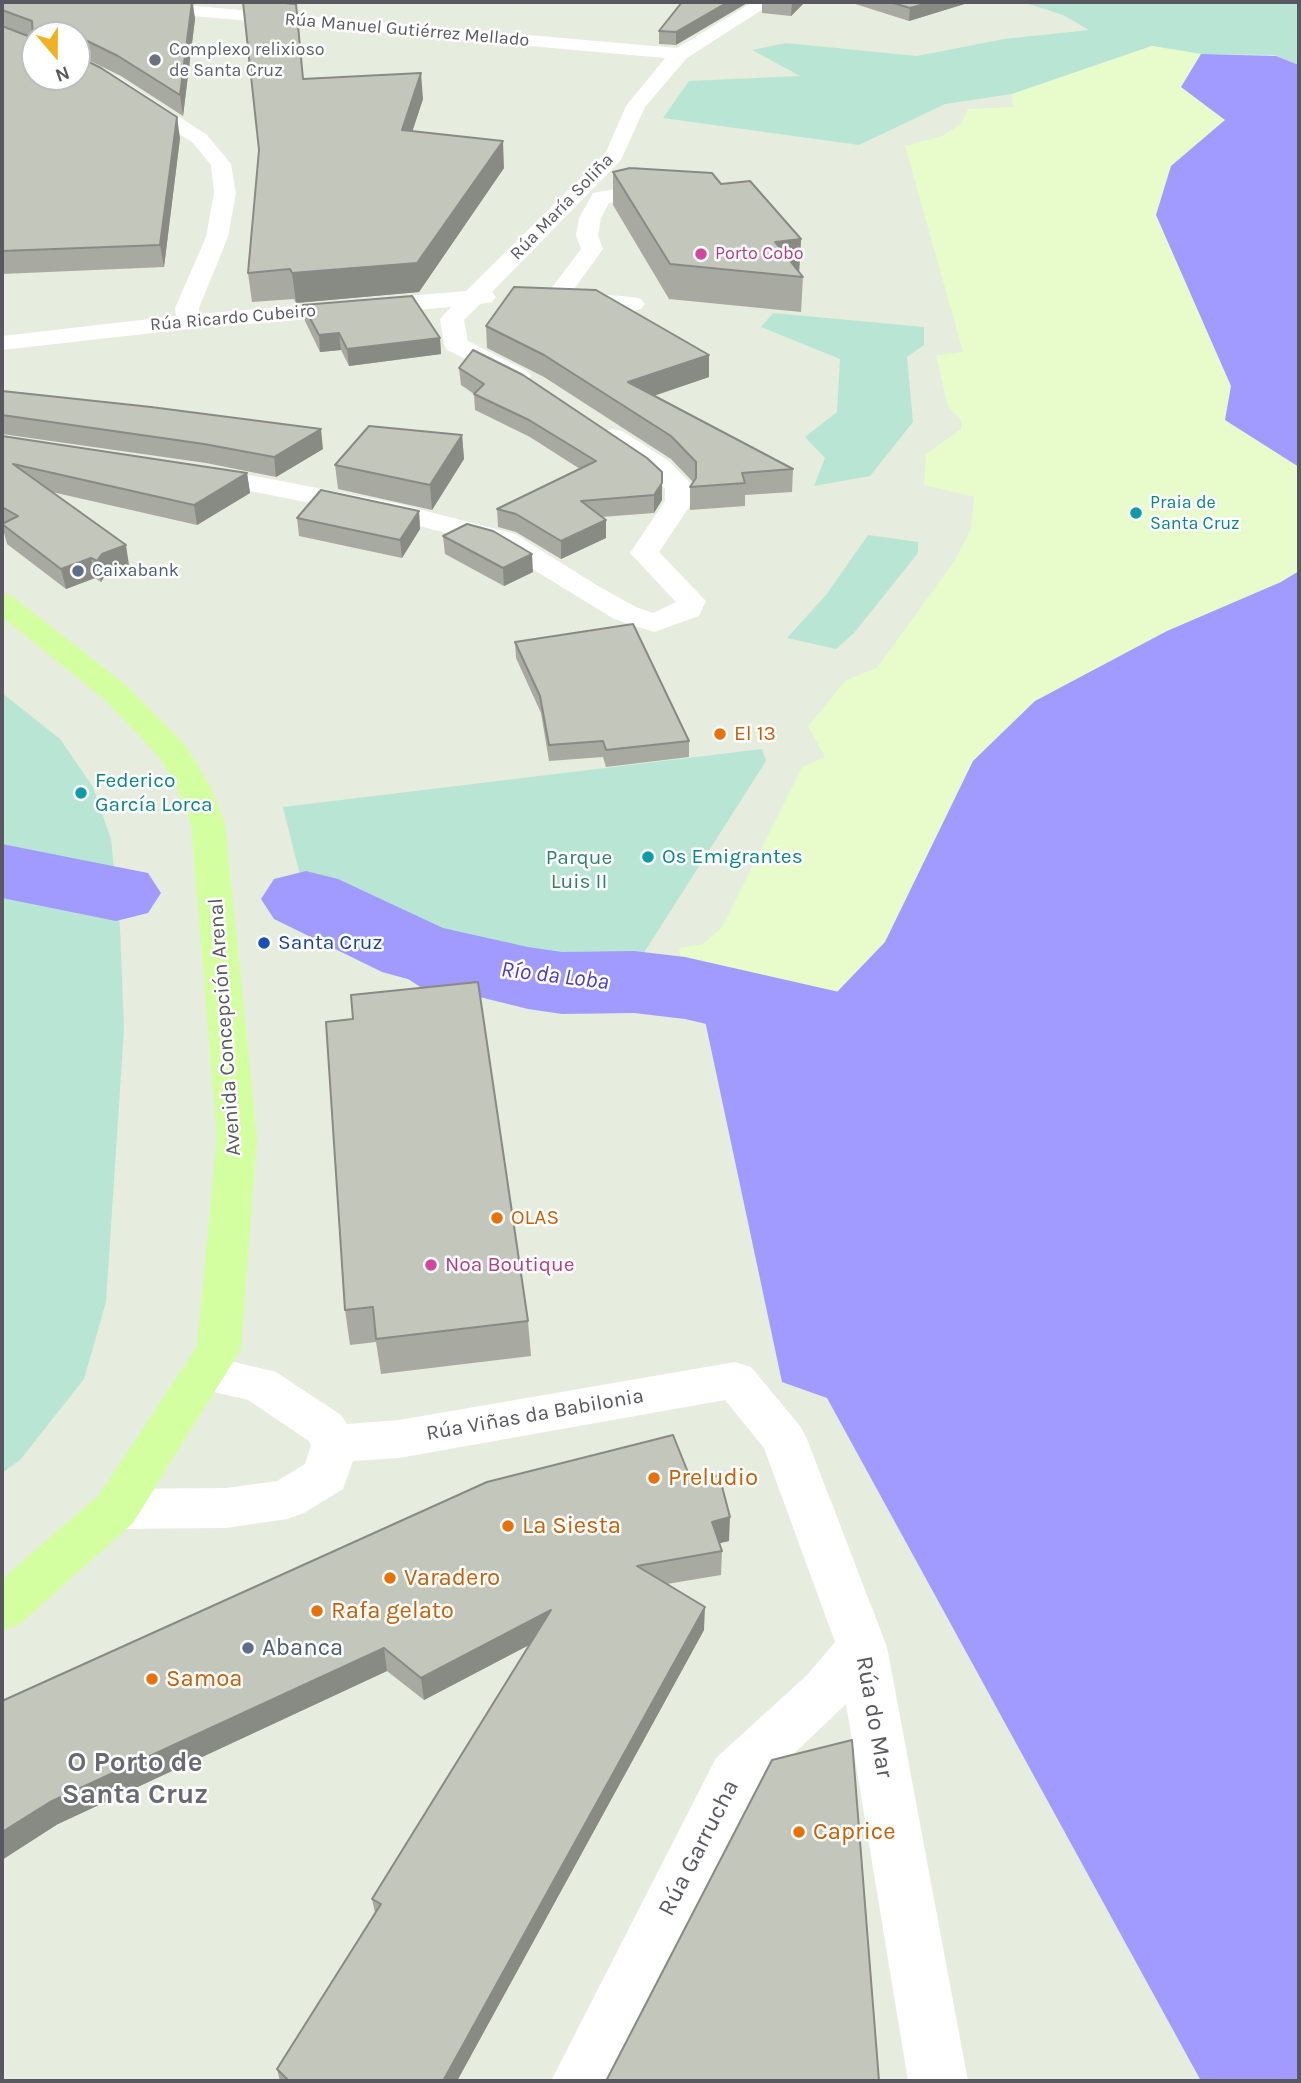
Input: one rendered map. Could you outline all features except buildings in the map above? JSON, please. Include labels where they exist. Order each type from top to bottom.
[{"type":"main road","name":"Avenida Concepción Arenal","points":[[2,601],[115,692],[174,753],[208,822],[237,1138],[219,1349],[116,1508]]},
{"type":"main road","points":[[3,1607],[116,1508]]},
{"type":"street","name":"Rúa Manuel Gutiérrez Mellado","points":[[92,2],[681,54]]},
{"type":"street","name":"Rúa María Soliña","points":[[534,384],[456,345],[452,319],[614,156],[636,106],[662,73],[681,54],[765,2]]},
{"type":"street","points":[[91,70],[200,139],[221,164],[225,193],[217,237],[187,308],[188,321]]},
{"type":"street","points":[[556,298],[592,249],[587,235],[590,218],[601,198],[630,192],[653,193]]},
{"type":"street","name":"Rúa Ricardo Cubeiro","points":[[2,343],[188,321],[472,297],[500,297]]},
{"type":"street","points":[[528,298],[633,304]]},
{"type":"street","points":[[178,470],[395,511],[506,540],[605,602],[654,623],[688,610],[691,601],[644,553],[679,500],[679,486],[659,467],[591,422]]},
{"type":"street","points":[[116,1508],[226,1508],[287,1499],[326,1475],[334,1444],[325,1428],[260,1385],[205,1373]]},
{"type":"street","name":"Rúa Viñas da Babilonia","points":[[334,1444],[399,1439],[735,1381]]},
{"type":"street","name":"Rúa do Mar","points":[[735,1381],[784,1439],[862,1647],[938,2081]]},
{"type":"street","name":"Rúa Garrucha","points":[[581,2081],[735,1775],[825,1691],[862,1647]]},
{"type":"green space","points":[[1023,2],[1299,2],[1299,65],[1274,55],[1201,54],[1152,46],[1012,94],[945,104],[859,145],[663,118],[689,81],[800,76],[752,50],[786,43],[917,56],[1004,39],[1089,30],[1063,15]]},
{"type":"green space","points":[[773,313],[924,327],[924,345],[907,357],[913,422],[870,476],[814,486],[825,458],[805,437],[837,412],[840,359],[761,327]]},
{"type":"green space","points":[[868,535],[918,542],[918,553],[854,633],[836,649],[787,638],[826,595]]},
{"type":"green space","points":[[2,693],[60,739],[93,787],[111,839],[120,927],[124,1029],[106,1302],[84,1379],[20,1460],[2,1473]]},
{"type":"green space","name":"Parque Luis II","points":[[762,749],[766,761],[640,959],[572,971],[336,902],[306,899],[283,807]]},
{"type":"sand","name":"Praia de Santa Cruz","points":[[1152,46],[1201,54],[1181,87],[1225,120],[1171,166],[1156,215],[1231,386],[1225,420],[1299,467],[1299,571],[1281,582],[1167,631],[1035,701],[973,761],[885,942],[819,1011],[684,981],[679,948],[703,944],[722,927],[802,767],[825,757],[808,726],[846,680],[877,668],[955,560],[971,529],[974,497],[924,485],[926,454],[961,429],[961,420],[948,407],[936,355],[963,352],[905,146],[942,136],[961,124],[968,109],[1013,107],[1012,94]]},
{"type":"water","points":[[1201,54],[1276,56],[1299,65],[1299,467],[1225,420],[1231,386],[1156,215],[1171,166],[1225,120],[1181,87]]},
{"type":"water","points":[[1299,571],[1299,2081],[1201,2081],[827,1398],[782,1382],[700,997],[814,1016],[885,942],[973,761],[1035,701],[1167,631],[1281,582]]},
{"type":"water","points":[[306,899],[336,902],[572,971],[556,996],[425,990],[311,920]]},
{"type":"waterway","name":"Río da Loba","points":[[2,871],[116,893]]},
{"type":"waterway","name":"Río da Loba","points":[[306,899],[415,951],[528,978],[562,983],[634,982],[685,988],[814,1017]]},
{"type":"place","name":"Complexo relixioso de Santa Cruz","points":[[155,60]]},
{"type":"place","name":"Porto Cobo","points":[[701,254]]},
{"type":"place","name":"Praia de Santa Cruz","points":[[1136,513]]},
{"type":"place","name":"Caixabank","points":[[78,571]]},
{"type":"place","name":"El 13","points":[[720,734]]},
{"type":"place","name":"Federico García Lorca","points":[[81,793]]},
{"type":"place","name":"Os Emigrantes","points":[[648,857]]},
{"type":"place","name":"Santa Cruz","points":[[264,943]]},
{"type":"place","name":"OLAS","points":[[497,1218]]},
{"type":"place","name":"Noa Boutique","points":[[431,1265]]},
{"type":"place","name":"Preludio","points":[[654,1478]]},
{"type":"place","name":"La Siesta","points":[[508,1526]]},
{"type":"place","name":"Varadero","points":[[390,1578]]},
{"type":"place","name":"Rafa gelato","points":[[317,1611]]},
{"type":"place","name":"Abanca","points":[[248,1648]]},
{"type":"place","name":"Samoa","points":[[152,1679]]},
{"type":"place","name":"Caprice","points":[[799,1832]]},
{"type":"district","name":"O Porto de Santa Cruz","points":[[135,1779]]}]
